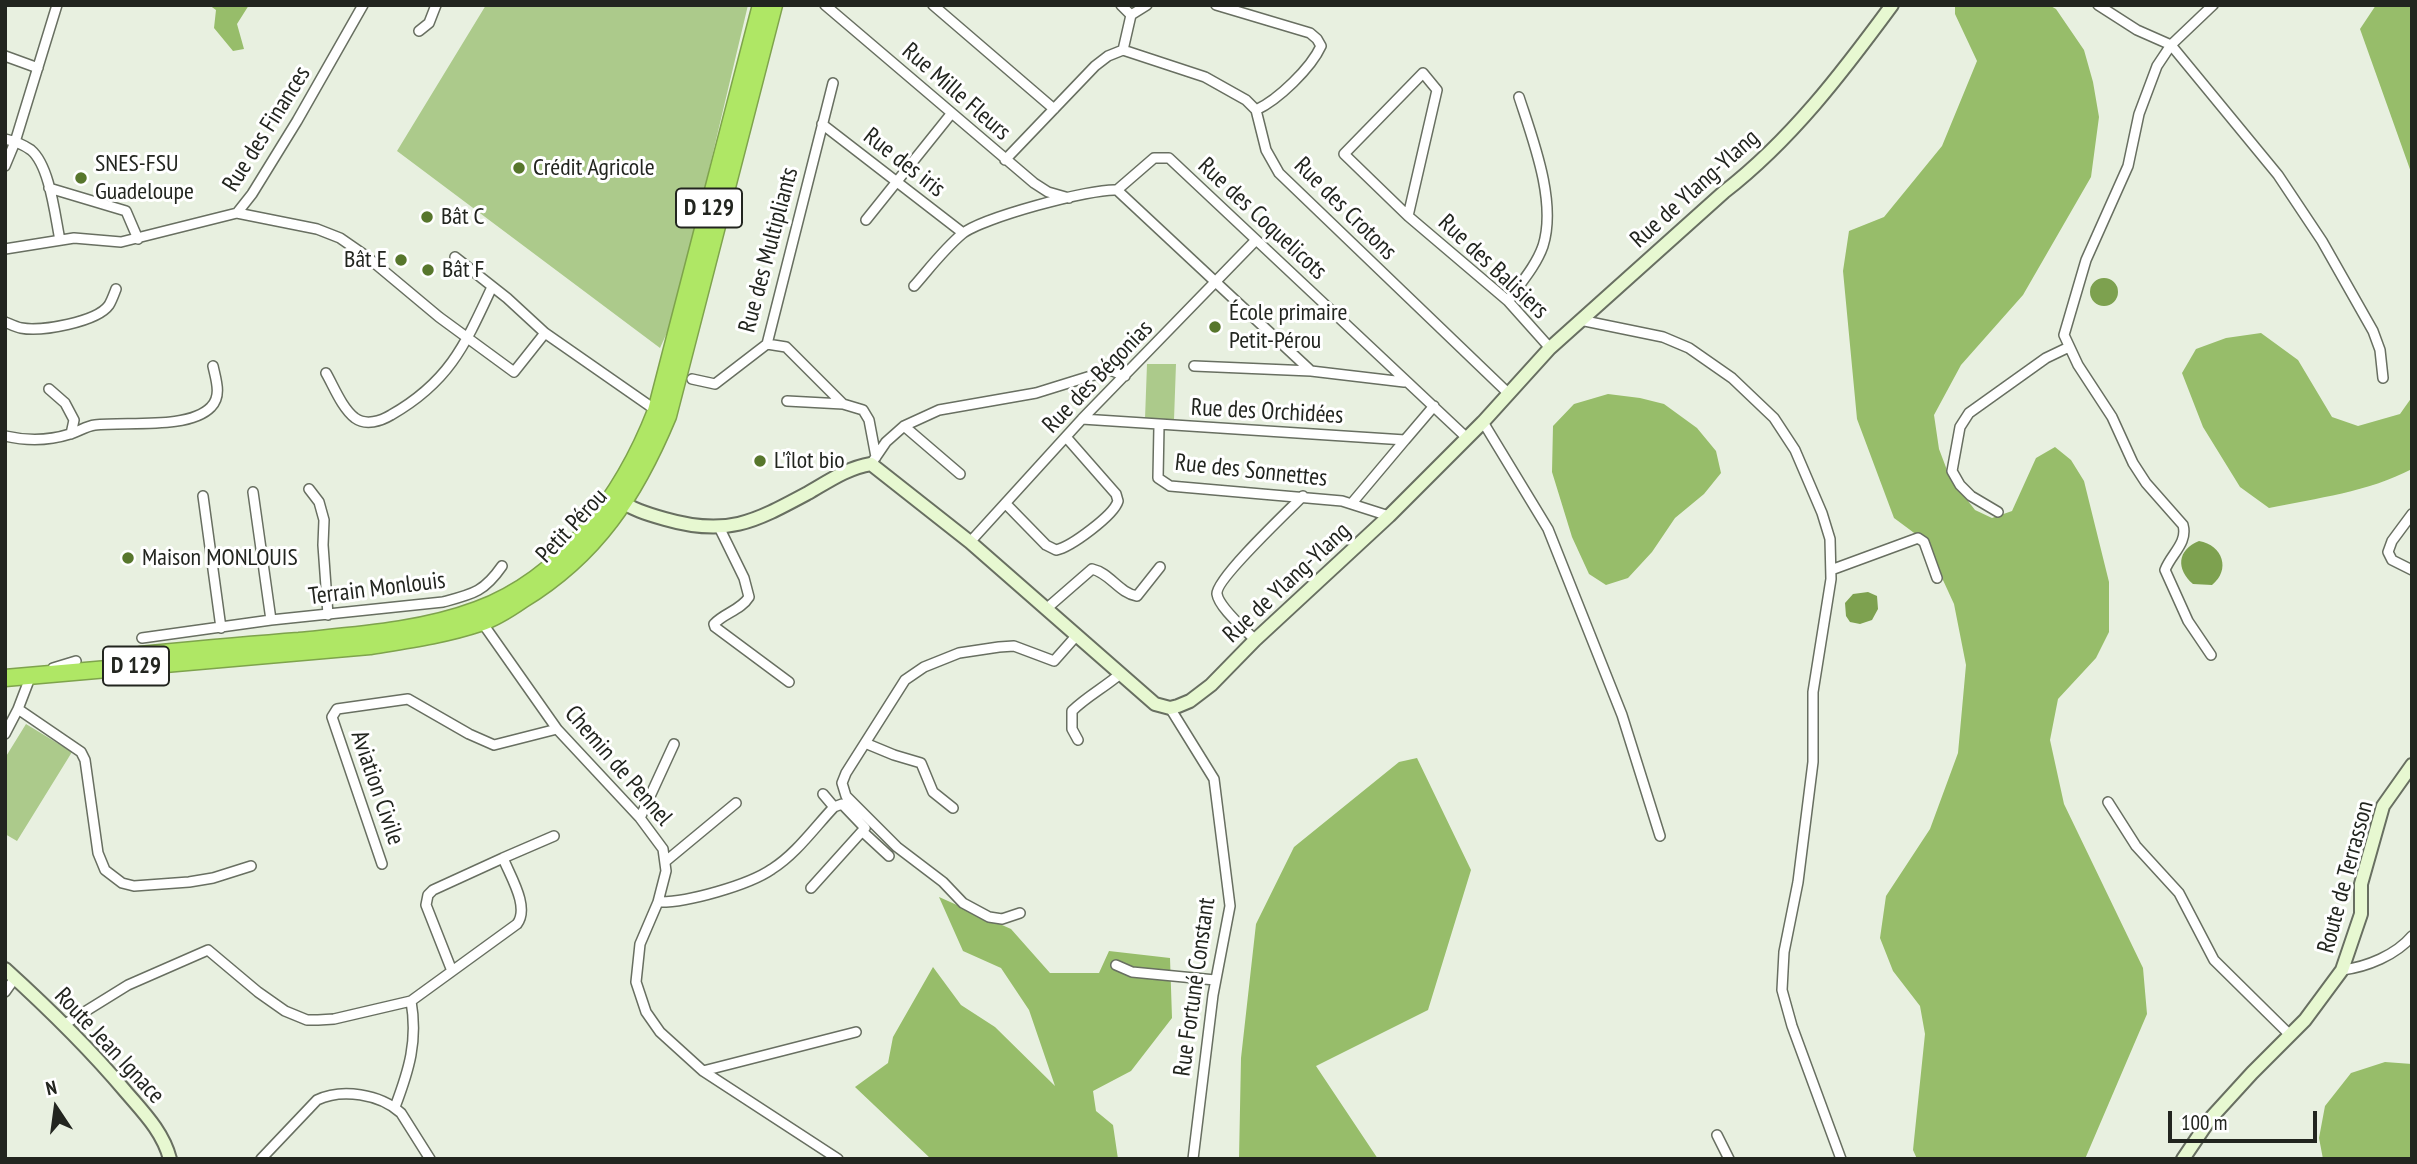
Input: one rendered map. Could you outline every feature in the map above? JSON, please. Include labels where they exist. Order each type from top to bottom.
[{"type":"highway","name":"Petit Pérou","points":[[662,414],[761,5]]},
{"type":"highway","name":"Petit Pérou","points":[[5,678],[76,661],[370,646],[419,638],[479,617],[552,565],[596,519],[619,500],[638,454],[662,414],[774,5]]},
{"type":"highway","name":"Petit Pérou","points":[[5,667],[30,670],[243,651]]},
{"type":"street","points":[[5,166],[10,140],[38,68],[57,5]]},
{"type":"street","name":"Rue des Finances","points":[[5,249],[80,238],[115,242],[138,239],[237,213],[298,121],[363,5]]},
{"type":"street","points":[[419,31],[429,23],[436,5]]},
{"type":"street","name":"Rue Mille Fleurs","points":[[825,5],[1005,160],[1040,187],[1069,198]]},
{"type":"street","points":[[933,5],[1054,110]]},
{"type":"street","points":[[1121,5],[1131,15]]},
{"type":"street","points":[[1124,50],[1131,15],[1147,5]]},
{"type":"street","points":[[1005,160],[1095,66],[1108,56],[1124,50],[1205,77],[1236,93],[1256,110],[1271,103],[1286,89],[1321,46],[1317,38],[1310,33],[1216,5]]},
{"type":"street","name":"Rue de Ylang-Ylang","points":[[1170,708],[1190,701],[1212,685],[1255,640],[1389,516],[1483,422],[1550,348],[1768,153],[1849,66],[1892,5]]},
{"type":"street","points":[[2098,5],[2137,30],[2171,45],[2303,210],[2373,331],[2380,350],[2383,378]]},
{"type":"street","points":[[2211,655],[2188,621],[2165,570],[2186,534],[2183,525],[2146,483],[2133,463],[2112,417],[2078,365],[2064,335],[2086,260],[2128,166],[2139,114],[2157,66],[2171,45],[2213,5]]},
{"type":"street","points":[[5,56],[38,68]]},
{"type":"street","name":"Rue des Balisiers","points":[[1408,216],[1437,90],[1423,74],[1344,154],[1408,216],[1507,301],[1550,348]]},
{"type":"street","name":"Rue des Multipliants","points":[[692,379],[715,384],[767,344],[833,83]]},
{"type":"street","points":[[1507,301],[1532,267],[1543,246],[1548,208],[1534,142],[1519,97]]},
{"type":"street","name":"Rue des Crotons","points":[[1256,110],[1266,150],[1279,173],[1508,393]]},
{"type":"street","points":[[866,220],[951,114]]},
{"type":"street","name":"Rue des iris","points":[[822,124],[963,233]]},
{"type":"street","points":[[10,140],[30,149],[38,158],[49,188],[60,240]]},
{"type":"street","name":"Rue des Coquelicots","points":[[1117,190],[1154,158],[1170,158],[1467,438]]},
{"type":"street","points":[[49,188],[126,211],[138,239]]},
{"type":"street","points":[[914,286],[963,233],[985,222],[1095,191],[1117,190],[1311,371]]},
{"type":"street","points":[[237,213],[317,229],[340,238],[514,372],[545,333]]},
{"type":"street","name":"Rue des Bégonias","points":[[970,542],[1082,419],[1256,240]]},
{"type":"street","points":[[455,257],[545,333],[662,414]]},
{"type":"street","points":[[326,373],[345,406],[356,418],[364,422],[380,421],[435,384],[468,339],[492,286]]},
{"type":"street","points":[[5,322],[23,328],[67,324],[93,316],[108,306],[116,289]]},
{"type":"street","points":[[1580,320],[1663,337],[1689,348],[1732,378],[1774,418],[1795,450],[1822,513],[1830,540],[1831,570],[1813,692],[1812,762],[1798,882],[1784,952],[1783,990],[1792,1026],[1841,1159]]},
{"type":"street","points":[[767,344],[786,347],[843,404]]},
{"type":"street","points":[[1998,512],[1971,496],[1960,485],[1952,471],[1960,427],[1969,413],[2046,358],[2070,347]]},
{"type":"street","points":[[5,436],[38,440],[71,434],[92,425],[173,421],[206,411],[215,402],[218,392],[213,366]]},
{"type":"street","points":[[1194,366],[1311,371],[1405,382]]},
{"type":"street","points":[[619,500],[643,513],[685,525],[719,527],[744,523],[768,514],[848,470],[874,460],[886,442],[904,426],[939,410],[1036,393],[1097,372],[1110,370],[1125,376]]},
{"type":"street","points":[[49,389],[65,403],[74,419],[71,434]]},
{"type":"street","points":[[787,401],[843,404],[857,407],[868,415],[874,460],[1155,704],[1170,708]]},
{"type":"street","points":[[1352,503],[1434,406]]},
{"type":"street","name":"Rue des Orchidées","points":[[1082,419],[1405,440]]},
{"type":"street","points":[[1483,422],[1548,529],[1622,715],[1660,836]]},
{"type":"street","points":[[904,426],[960,474]]},
{"type":"street","name":"Rue des Sonnettes","points":[[1159,426],[1157,464],[1158,478],[1163,482],[1180,487],[1303,496],[1352,503],[1389,516]]},
{"type":"street","points":[[1006,504],[1046,545],[1056,550],[1070,545],[1117,506],[1118,498],[1066,437]]},
{"type":"street","points":[[309,489],[319,502],[324,520],[328,615]]},
{"type":"street","points":[[253,492],[271,620]]},
{"type":"street","points":[[203,496],[222,628]]},
{"type":"street","points":[[1255,640],[1226,609],[1219,599],[1217,589],[1228,573],[1303,496]]},
{"type":"street","points":[[2410,518],[2392,541],[2388,552],[2392,559],[2412,570]]},
{"type":"street","points":[[719,527],[744,578],[749,597],[746,602],[719,619],[714,624],[715,627],[789,682]]},
{"type":"street","points":[[1831,570],[1918,538],[1924,542],[1937,578]]},
{"type":"street","name":"Terrain Monlouis","points":[[142,638],[271,620],[443,602],[466,596],[491,582],[502,566]]},
{"type":"street","points":[[1046,609],[1092,569],[1101,571],[1129,594],[1137,596],[1160,567]]},
{"type":"street","name":"Chemin de Pennel","points":[[479,617],[557,729],[660,842],[666,861],[658,902],[640,944],[636,982],[646,1012],[660,1032],[703,1071],[838,1159]]},
{"type":"street","points":[[243,624],[243,651]]},
{"type":"street","points":[[1020,913],[1002,919],[989,916],[963,903],[943,881],[897,847],[846,796],[842,783],[905,680],[924,667],[959,653],[1006,646],[1014,646],[1054,661],[1077,635]]},
{"type":"street","points":[[5,734],[18,709],[30,670]]},
{"type":"street","points":[[1078,740],[1072,729],[1072,711],[1080,702],[1103,689],[1120,674]]},
{"type":"street","name":"Aviation Civile","points":[[382,864],[332,717],[337,709],[408,699],[494,745],[557,729]]},
{"type":"street","name":"Rue Fortuné Constant","points":[[1170,708],[1210,771],[1216,788],[1230,906],[1215,980],[1193,1159]]},
{"type":"street","points":[[18,709],[81,752],[85,760],[98,853],[105,870],[112,877],[134,886],[189,882],[213,878],[251,866]]},
{"type":"street","points":[[865,743],[921,763],[933,792],[953,808]]},
{"type":"street","points":[[640,818],[674,744]]},
{"type":"street","name":"Route de Terrasson","points":[[2183,1159],[2210,1119],[2305,1020],[2342,970],[2361,914],[2361,884],[2383,806],[2412,765]]},
{"type":"street","points":[[823,794],[834,807]]},
{"type":"street","points":[[666,861],[736,803]]},
{"type":"street","points":[[2108,803],[2136,846],[2179,893],[2214,960],[2290,1035]]},
{"type":"street","points":[[658,902],[677,903],[747,881],[773,869],[834,807],[842,804],[864,826],[863,832],[811,888]]},
{"type":"street","points":[[863,832],[889,856]]},
{"type":"street","points":[[452,971],[426,905],[428,895],[433,890],[554,836]]},
{"type":"street","points":[[65,1024],[128,985],[204,950],[211,951],[267,1000],[306,1020],[334,1019],[411,1001],[522,918],[522,906],[503,858]]},
{"type":"street","points":[[2342,970],[2368,964],[2399,948],[2412,936]]},
{"type":"street","points":[[1116,965],[1132,972],[1215,980]]},
{"type":"street","points":[[5,992],[10,973]]},
{"type":"street","name":"Route Jean Ignace","points":[[10,973],[65,1024],[107,1069],[162,1136],[170,1159]]},
{"type":"street","points":[[395,1107],[410,1068],[414,1026],[411,1001]]},
{"type":"street","points":[[703,1071],[856,1032]]},
{"type":"street","points":[[261,1159],[310,1106],[325,1096],[335,1094],[352,1094],[383,1101],[395,1107],[430,1159]]},
{"type":"street","points":[[1717,1135],[1729,1159]]},
{"type":"shaded area","points":[[209,5],[249,5],[237,24],[244,49],[233,51],[214,28],[216,10]]},
{"type":"shaded area","points":[[486,5],[748,5],[674,317],[660,348],[397,151]]},
{"type":"shaded area","points":[[1955,5],[2049,5],[2056,9],[2084,50],[2099,117],[2091,177],[2023,295],[1961,365],[1934,415],[1939,449],[1950,478],[1975,510],[1992,518],[2012,511],[2036,458],[2055,447],[2071,460],[2084,481],[2109,582],[2109,632],[2096,658],[2058,699],[2050,740],[2064,804],[2143,968],[2147,1014],[2085,1159],[1917,1159],[1913,1150],[1925,1034],[1920,1006],[1893,971],[1880,938],[1886,896],[1930,829],[1958,753],[1966,665],[1954,604],[1925,541],[1894,518],[1857,419],[1843,271],[1849,231],[1884,217],[1942,146],[1977,61],[1955,14]]},
{"type":"shaded area","points":[[2376,5],[2412,5],[2412,175],[2360,29]]},
{"type":"shaded area","points":[[2104,278],[2114,282],[2118,292],[2114,302],[2104,306],[2094,302],[2090,292],[2094,282]]},
{"type":"shaded area","points":[[2261,333],[2298,360],[2332,417],[2358,426],[2400,414],[2412,397],[2412,469],[2360,489],[2269,508],[2240,487],[2203,427],[2182,373],[2196,349],[2226,338]]},
{"type":"shaded area","points":[[1147,364],[1176,364],[1174,420],[1145,419]]},
{"type":"shaded area","points":[[1608,394],[1664,404],[1697,428],[1716,451],[1721,473],[1704,494],[1675,518],[1652,552],[1628,578],[1606,585],[1589,574],[1572,537],[1552,472],[1553,426],[1574,404]]},
{"type":"shaded area","points":[[2199,541],[2214,547],[2222,559],[2221,572],[2212,585],[2193,584],[2182,566],[2181,560],[2186,549]]},
{"type":"shaded area","points":[[1868,592],[1877,596],[1878,609],[1872,620],[1860,624],[1850,622],[1846,616],[1845,603],[1853,594]]},
{"type":"shaded area","points":[[26,724],[72,752],[17,841],[5,834],[5,758]]},
{"type":"shaded area","points":[[1417,758],[1471,870],[1428,1010],[1316,1066],[1378,1159],[1239,1159],[1241,1058],[1256,924],[1294,847],[1399,762]]},
{"type":"shaded area","points":[[939,897],[1011,929],[1050,973],[1099,973],[1109,951],[1170,958],[1172,1018],[1131,1071],[1093,1091],[1096,1111],[1113,1125],[1118,1159],[931,1159],[855,1087],[888,1063],[893,1037],[933,967],[961,1005],[995,1027],[1055,1086],[1029,1010],[1001,968],[963,951]]},
{"type":"shaded area","points":[[2385,1062],[2412,1064],[2412,1159],[2323,1159],[2319,1138],[2325,1106],[2351,1073]]},
{"type":"place","name":"Crédit Agricole","points":[[519,168]]},
{"type":"place","name":"SNES-FSU Guadeloupe","points":[[81,178]]},
{"type":"place","name":"Bât C","points":[[427,217]]},
{"type":"place","name":"Bât E","points":[[401,260]]},
{"type":"place","name":"Bât F","points":[[428,270]]},
{"type":"place","name":"École primaire Petit-Pérou","points":[[1215,327]]},
{"type":"place","name":"L'îlot bio","points":[[760,461]]},
{"type":"place","name":"Maison MONLOUIS","points":[[128,558]]}]
